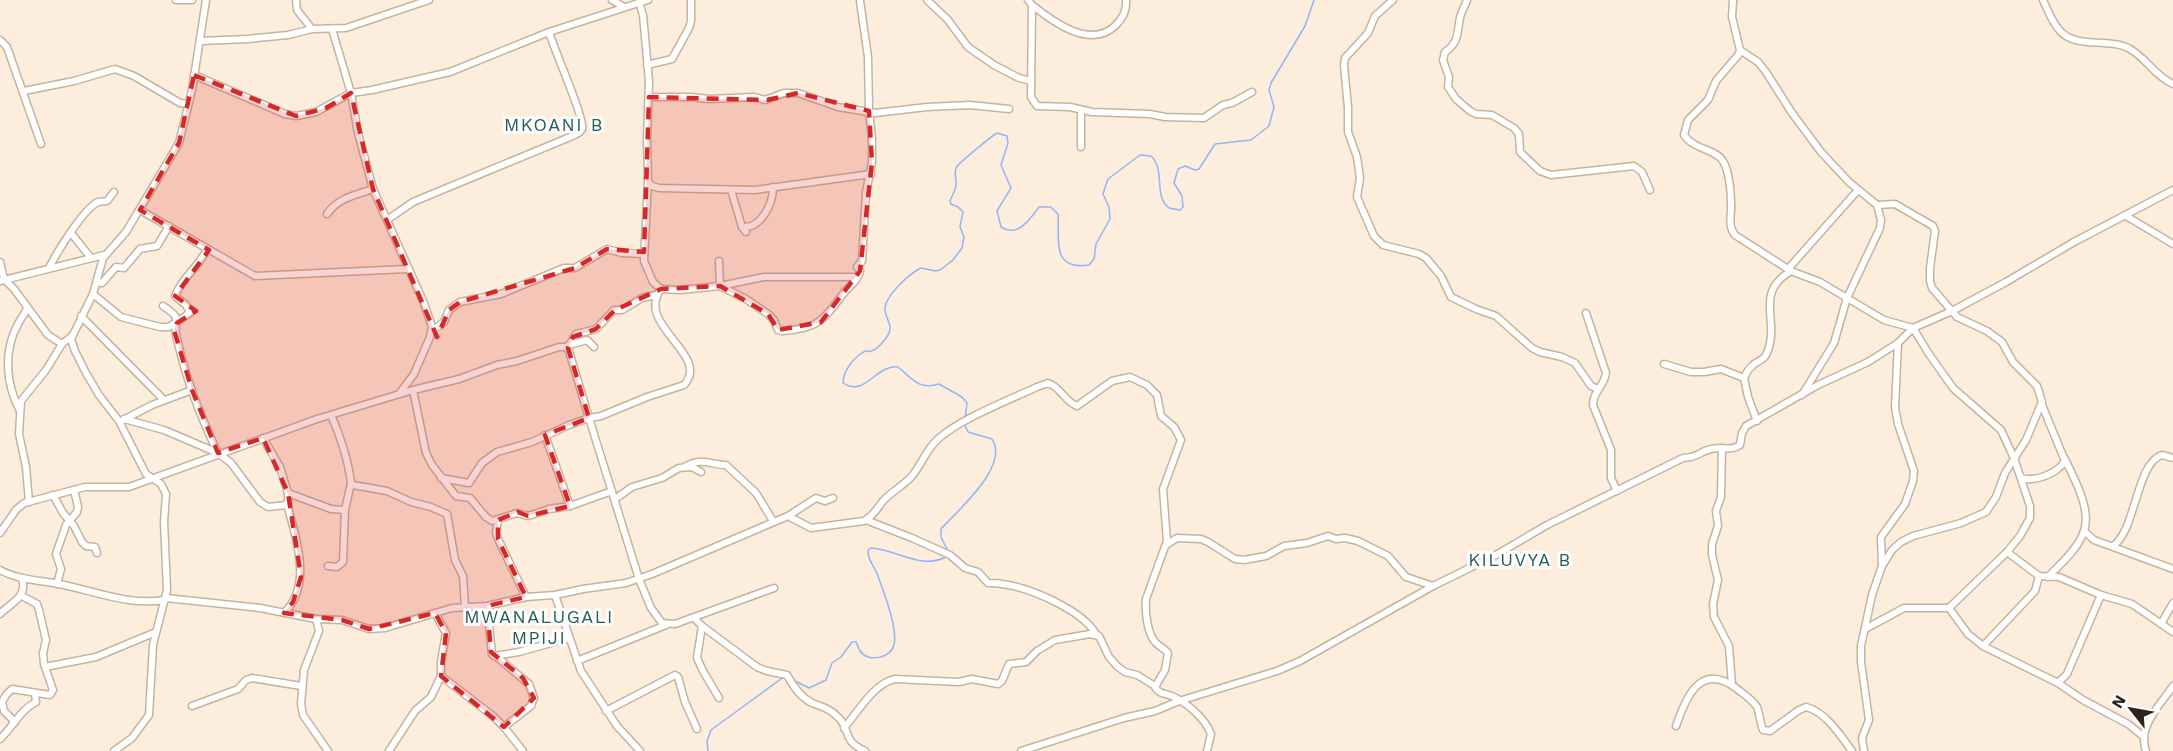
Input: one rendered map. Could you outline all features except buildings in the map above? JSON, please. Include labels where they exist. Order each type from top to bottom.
[{"type":"street","points":[[176,0],[192,0]]},
{"type":"street","points":[[29,502],[26,467],[19,434],[21,401],[46,370],[62,344],[72,336],[93,294],[101,261],[122,237],[140,210],[179,143],[201,41],[206,0]]},
{"type":"street","points":[[296,0],[297,10],[312,29]]},
{"type":"street","points":[[201,41],[288,35],[312,29],[354,26],[429,0]]},
{"type":"street","points":[[612,0],[624,8]]},
{"type":"street","points":[[194,75],[285,114],[296,116],[326,108],[351,93],[444,74],[549,32],[648,0]]},
{"type":"street","points":[[646,65],[672,59],[692,21],[691,0]]},
{"type":"street","points":[[720,286],[746,299],[768,314],[778,330],[789,330],[808,327],[820,321],[856,281],[860,271],[857,267],[862,261],[866,192],[871,174],[872,138],[867,57],[859,0],[865,0]]},
{"type":"street","points":[[927,0],[948,20],[968,47],[994,65],[1019,78],[1031,81]]},
{"type":"street","points":[[1030,3],[1048,18],[1073,31],[1097,35],[1113,28],[1120,20],[1125,10],[1126,0]]},
{"type":"street","points":[[1393,0],[1375,16],[1368,33],[1345,58],[1344,65],[1348,132],[1357,157],[1360,178],[1356,197],[1374,236],[1383,245],[1419,254],[1426,258],[1441,276],[1451,297],[1493,314],[1532,348],[1575,363],[1590,386],[1598,389]]},
{"type":"street","points":[[1467,0],[1460,17],[1457,40],[1451,49],[1445,52],[1443,60],[1449,76],[1448,87],[1462,105],[1476,114],[1492,115],[1514,128],[1519,134],[1520,152],[1540,171],[1558,175],[1634,166],[1642,172],[1650,190]]},
{"type":"street","points":[[1733,0],[1732,17],[1740,50],[1737,58],[1716,81],[1708,100],[1688,120],[1684,135],[1702,149],[1719,157],[1724,163],[1731,201],[1730,226],[1735,235],[1789,270],[1820,282],[1884,320],[1913,328],[1953,388],[2001,430],[2026,488],[2030,506],[2030,518],[2024,531],[2007,552],[1948,608],[1904,609],[1865,629]]},
{"type":"street","points":[[2043,0],[2054,25],[2059,32],[2071,40],[2123,46],[2140,57],[2155,73],[2173,84]]},
{"type":"street","points":[[441,478],[469,483],[482,464],[497,452],[522,446],[589,418],[602,416],[647,397],[680,388],[687,383],[691,372],[688,361],[663,326],[656,310],[659,292],[648,272],[644,254],[649,97],[643,15],[639,2]]},
{"type":"street","points":[[1030,3],[1032,100],[1037,106],[1204,118],[1223,105],[1232,103],[1252,92]]},
{"type":"street","points":[[332,29],[351,93],[358,132],[373,189],[424,303],[432,331]]},
{"type":"street","points":[[387,220],[413,202],[570,137],[581,130],[583,127],[576,105],[549,32]]},
{"type":"street","points":[[0,40],[7,47],[41,144]]},
{"type":"street","points":[[1740,50],[1761,66],[1821,152],[1858,190],[1877,205],[1881,220],[1880,228],[1847,298],[1834,343],[1802,395]]},
{"type":"street","points":[[24,91],[74,81],[115,69],[134,76],[180,103],[188,104]]},
{"type":"street","points":[[649,97],[709,99],[754,97],[765,100],[784,93],[798,93],[838,106],[878,113],[970,105],[1009,109]]},
{"type":"street","points":[[1081,110],[1081,147]]},
{"type":"street","points":[[648,181],[659,188],[731,190],[871,174]]},
{"type":"street","points":[[731,190],[744,230],[760,220],[771,201],[773,187]]},
{"type":"street","points":[[327,214],[339,200],[373,189]]},
{"type":"street","points":[[1757,421],[1744,378],[1752,366],[1766,356],[1772,333],[1771,292],[1774,283],[1789,270],[1858,190]]},
{"type":"street","points":[[1021,751],[1155,711],[1178,701],[1277,671],[1300,661],[1547,525],[1683,458],[1695,457],[1712,448],[1736,448],[1740,445],[1744,429],[1802,395],[1868,362],[1898,343],[1913,328],[1952,311],[2074,242],[2173,190]]},
{"type":"street","points":[[49,268],[57,252],[87,211],[98,202],[107,201],[114,192]]},
{"type":"street","points":[[1877,205],[1895,204],[1933,226],[1935,231],[1931,249],[1930,281],[1935,293],[1962,320],[1987,331],[2002,342],[2013,362],[2037,386],[2042,405],[2084,506],[2084,531],[2075,547],[2047,577]]},
{"type":"street","points":[[140,210],[255,276],[407,269]]},
{"type":"street","points":[[2126,216],[2173,244]]},
{"type":"street","points":[[97,282],[102,283],[116,267],[124,268],[140,249],[157,246],[169,226]]},
{"type":"street","points":[[71,234],[91,258]]},
{"type":"street","points":[[93,294],[121,317],[165,328],[187,317],[190,310],[186,304],[176,298],[176,292],[185,276],[203,258],[207,249]]},
{"type":"street","points":[[398,394],[414,374],[432,331],[444,322],[449,310],[460,302],[501,294],[546,278],[564,268],[575,268],[607,249],[622,253],[644,254]]},
{"type":"street","points":[[2,280],[105,254]]},
{"type":"street","points":[[719,261],[720,286]]},
{"type":"street","points":[[0,262],[2,280],[14,289],[48,335],[62,344]]},
{"type":"street","points":[[568,345],[576,334],[596,329],[614,310],[622,310],[642,298],[659,292],[720,286],[754,278],[858,276]]},
{"type":"street","points":[[163,306],[177,315],[174,330],[192,390],[218,453]]},
{"type":"street","points":[[21,412],[12,397],[8,365],[12,338],[27,308]]},
{"type":"street","points":[[1586,313],[1606,375],[1593,400],[1593,405],[1611,450],[1611,478],[1617,491]]},
{"type":"street","points":[[81,316],[164,400]]},
{"type":"street","points":[[72,336],[75,351],[99,395],[122,420],[146,474],[161,484],[166,494],[164,522],[168,577],[156,632],[149,715],[132,738],[114,751]]},
{"type":"street","points":[[0,533],[24,502],[85,487],[129,487],[218,453],[398,394],[459,379],[497,365],[587,340],[594,347]]},
{"type":"street","points":[[1882,566],[1881,537],[1905,504],[1914,471],[1898,424],[1895,407],[1898,343]]},
{"type":"street","points":[[568,345],[639,579],[657,619],[666,625]]},
{"type":"street","points":[[1664,364],[1691,372],[1721,369],[1744,378]]},
{"type":"street","points":[[866,520],[913,476],[924,454],[939,438],[964,422],[1046,384],[1054,385],[1077,406],[1112,381],[1130,377],[1147,385],[1156,395],[1161,416],[1174,428],[1181,440],[1163,489],[1167,537],[1146,599],[1154,641],[1168,653],[1165,670],[1155,686]]},
{"type":"street","points":[[122,420],[164,400],[192,390]]},
{"type":"street","points":[[413,390],[426,453],[441,478],[456,496],[470,498],[492,521],[517,513],[528,516],[549,509],[570,506],[612,491]]},
{"type":"street","points":[[1864,751],[1862,738],[1869,720],[1861,662],[1872,595],[1882,566],[1892,550],[1901,542],[1913,536],[1961,523],[1986,512],[2042,405]]},
{"type":"street","points":[[328,566],[337,567],[343,562],[345,510],[351,483],[346,452],[331,415]]},
{"type":"street","points":[[122,420],[164,430],[218,453],[231,463],[264,506],[272,508],[287,504]]},
{"type":"street","points":[[545,435],[570,506]]},
{"type":"street","points":[[263,438],[280,467],[288,493],[287,504],[295,534],[300,577],[293,602],[284,613]]},
{"type":"street","points":[[1722,448],[1721,497],[1716,511],[1718,526],[1712,544],[1712,555],[1718,580],[1713,604],[1714,617],[1729,646],[1732,685]]},
{"type":"street","points":[[2113,546],[2122,539],[2142,480],[2155,459],[2162,455],[2173,458]]},
{"type":"street","points":[[2021,477],[2031,479],[2051,473],[2060,468],[2065,459]]},
{"type":"street","points":[[615,499],[639,484],[662,478],[696,461],[708,460],[716,465],[726,465],[756,493],[773,521]]},
{"type":"street","points":[[686,466],[701,472]]},
{"type":"street","points":[[2026,488],[2031,479]]},
{"type":"street","points":[[351,483],[387,491],[447,514],[455,560],[463,576],[465,607]]},
{"type":"street","points":[[57,584],[61,569],[56,554],[63,539],[64,528],[78,507],[74,490]]},
{"type":"street","points":[[288,493],[331,509],[345,510]]},
{"type":"street","points":[[53,495],[82,542],[86,546],[95,547],[97,553]]},
{"type":"street","points":[[0,570],[22,578],[135,602],[165,599],[260,608],[316,619],[342,620],[369,629],[402,624],[435,613],[465,607],[487,606],[525,597],[555,595],[639,579],[788,516],[816,498],[825,501],[834,498]]},
{"type":"street","points":[[788,516],[811,528],[866,520],[950,555],[965,568],[978,572],[988,583],[1010,586],[1052,600],[1080,618],[1096,634],[1116,666],[1128,674],[1137,675],[1155,686],[1157,691],[1173,697],[1194,711],[1209,730],[1211,739],[1207,751]]},
{"type":"street","points":[[498,520],[496,533],[498,539],[525,597]]},
{"type":"street","points":[[2084,531],[2090,538],[2173,569]]},
{"type":"street","points":[[1165,545],[1177,538],[1201,539],[1235,559],[1244,560],[1266,556],[1284,546],[1307,543],[1328,536],[1358,541],[1388,556],[1406,577],[1433,586]]},
{"type":"street","points":[[2007,552],[2039,576],[2059,577],[2101,595],[2135,606],[2173,632]]},
{"type":"street","points":[[1983,646],[2034,591],[2039,576]]},
{"type":"street","points":[[0,614],[22,596],[24,591],[22,578]]},
{"type":"street","points":[[577,660],[666,625],[694,618],[774,588]]},
{"type":"street","points":[[555,595],[587,682],[606,711],[640,751]]},
{"type":"street","points":[[2058,684],[2067,674],[2101,595]]},
{"type":"street","points":[[15,723],[4,711],[2,702],[12,689],[50,695],[53,690],[45,667],[43,653],[46,640],[39,610],[37,604],[22,596]]},
{"type":"street","points":[[2161,624],[2173,603]]},
{"type":"street","points":[[487,606],[492,654],[529,684],[534,698],[531,706],[504,727]]},
{"type":"street","points":[[1948,608],[1968,634],[1983,646],[2058,684],[2128,724],[2143,736]]},
{"type":"street","points":[[389,751],[415,711],[431,697],[441,676],[446,633],[435,613]]},
{"type":"street","points":[[694,618],[757,666],[766,671],[787,675],[801,696],[812,703],[828,708],[839,718],[849,741],[865,751]]},
{"type":"street","points":[[316,619],[319,631],[306,663],[301,686],[303,715],[328,751]]},
{"type":"street","points":[[702,626],[697,658],[719,698]]},
{"type":"street","points":[[45,667],[96,657],[156,632]]},
{"type":"street","points":[[844,728],[877,687],[887,681],[895,679],[959,682],[972,679],[998,684],[1002,681],[1009,664],[1026,662],[1051,642],[1096,634]]},
{"type":"street","points":[[497,657],[569,638]]},
{"type":"street","points":[[606,711],[675,675],[678,677],[685,702],[697,729]]},
{"type":"street","points":[[441,676],[504,727],[523,751]]},
{"type":"street","points":[[192,706],[238,689],[252,678],[301,686]]},
{"type":"street","points":[[1676,726],[1690,693],[1700,683],[1710,678],[1719,678],[1732,685],[1754,703],[1763,730],[1770,731],[1806,707],[1818,712],[1839,733],[1852,751]]},
{"type":"street","points":[[2146,751],[2143,736],[2146,726],[2173,686]]},
{"type":"street","points":[[0,739],[15,723],[22,710],[36,702],[35,693]]},
{"type":"highlighted area","points":[[194,75],[296,116],[326,108],[351,93],[373,189],[437,337],[449,310],[460,302],[575,268],[607,249],[644,252],[649,97],[767,100],[798,93],[869,111],[872,162],[860,271],[821,322],[778,330],[768,314],[720,286],[661,289],[615,310],[596,329],[573,337],[568,348],[589,418],[545,435],[570,506],[528,516],[518,512],[498,520],[498,539],[526,597],[487,606],[491,652],[523,678],[534,698],[504,727],[441,676],[446,633],[435,613],[369,629],[342,620],[284,613],[293,602],[301,577],[288,493],[263,438],[218,453],[192,390],[174,330],[177,323],[196,311],[175,296],[209,250],[140,210],[179,143]]},
{"type":"waterway","points":[[965,419],[967,403],[962,397],[939,384],[926,386],[921,384],[898,367],[883,370],[858,386],[843,383],[847,370],[855,359],[866,351],[876,349],[888,335],[890,325],[885,313],[886,304],[899,286],[921,268],[940,270],[953,260],[962,248],[964,237],[960,227],[963,212],[950,201],[956,187],[955,172],[958,165],[997,133],[1007,136],[1008,143],[1001,165],[1011,188],[997,211],[1001,227],[1007,230],[1018,229],[1028,222],[1039,207],[1051,207],[1058,214],[1058,242],[1063,258],[1068,263],[1077,266],[1089,265],[1094,259],[1096,244],[1110,219],[1109,207],[1103,194],[1108,179],[1140,155],[1151,156],[1158,168],[1164,203],[1169,208],[1180,210],[1183,207],[1182,196],[1174,183],[1178,169],[1185,166],[1195,170],[1199,169],[1215,144],[1251,140],[1269,126],[1274,107],[1269,90],[1271,83],[1305,26],[1314,0]]},
{"type":"waterway","points":[[949,553],[941,537],[941,529],[980,487],[994,462],[996,450],[992,439],[968,432],[964,423]]},
{"type":"waterway","points":[[793,680],[809,688],[826,680],[832,663],[841,657],[852,642],[856,642],[864,655],[873,658],[884,656],[892,649],[895,638],[892,620],[868,550],[880,549],[909,558],[929,561],[948,556]]},
{"type":"waterway","points":[[708,751],[707,741],[711,730],[785,676]]},
{"type":"district","name":"MKOANI B","points":[[554,124]]},
{"type":"district","name":"KILUVYA B","points":[[1520,559]]},
{"type":"district","name":"MWANALUGALI MPIJI","points":[[539,626]]}]
